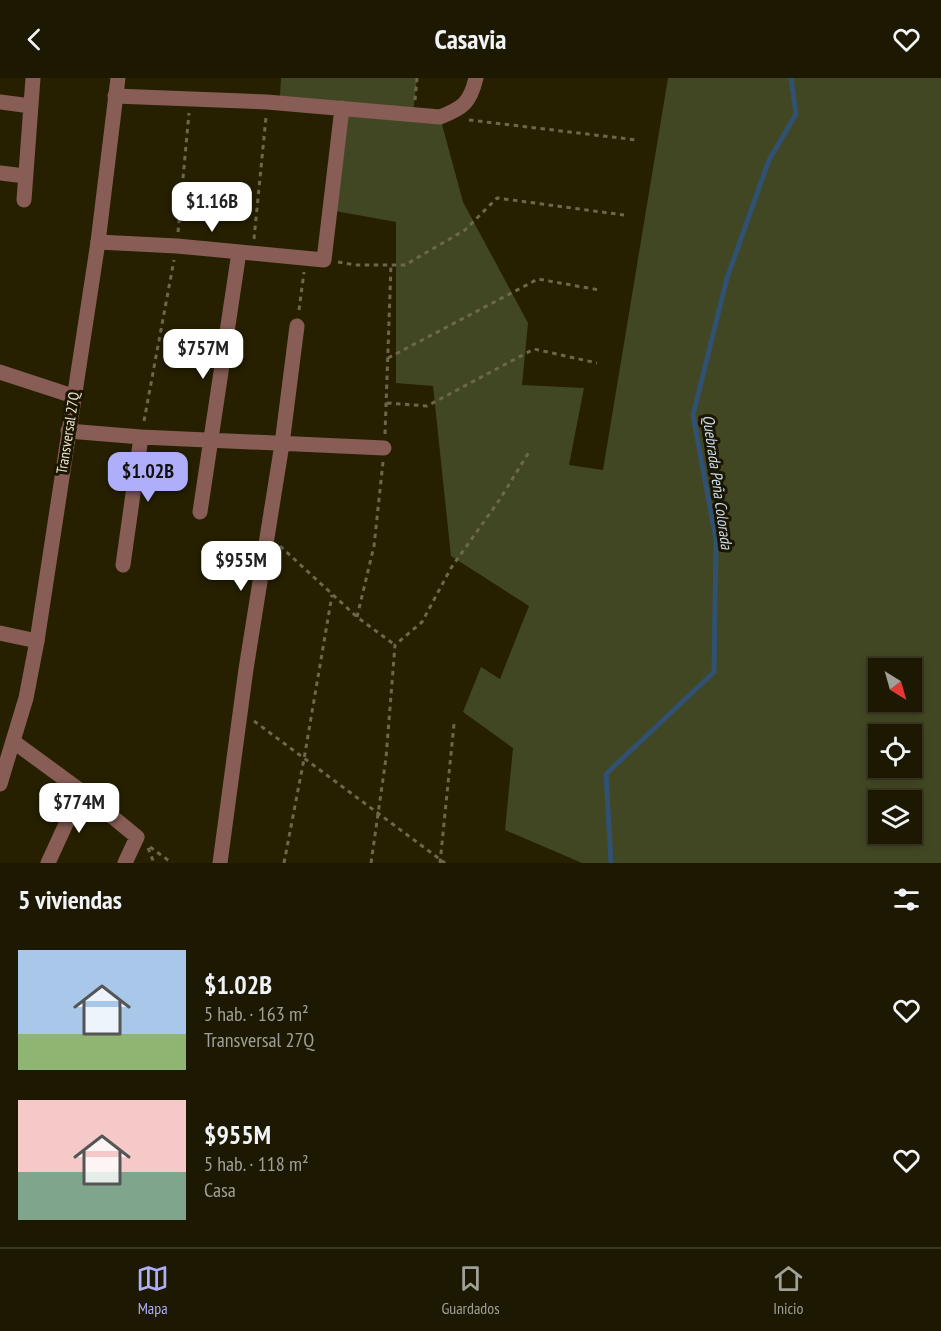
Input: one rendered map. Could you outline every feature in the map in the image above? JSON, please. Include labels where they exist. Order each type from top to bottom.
[{"type":"street","points":[[24,200],[33,78]]},
{"type":"street","name":"Transversal 27Q","points":[[0,784],[26,698],[36,641],[98,242],[118,78]]},
{"type":"street","points":[[115,96],[267,102],[440,117],[460,109],[469,98],[476,78]]},
{"type":"street","points":[[0,102],[31,106]]},
{"type":"street","points":[[98,242],[177,246],[324,260],[342,108]]},
{"type":"street","points":[[0,173],[25,176]]},
{"type":"street","points":[[200,512],[246,252]]},
{"type":"street","points":[[220,863],[254,612],[282,444],[297,326]]},
{"type":"street","points":[[0,372],[73,396]]},
{"type":"street","points":[[68,431],[211,441],[384,448]]},
{"type":"street","points":[[123,565],[141,437]]},
{"type":"street","points":[[0,633],[36,641]]},
{"type":"street","points":[[14,742],[81,790],[137,837],[125,863]]},
{"type":"street","points":[[48,863],[81,790]]},
{"type":"path","points":[[413,114],[417,78]]},
{"type":"path","points":[[141,437],[177,246],[190,100]]},
{"type":"path","points":[[246,252],[267,102]]},
{"type":"path","points":[[440,117],[638,140]]},
{"type":"path","points":[[324,260],[355,265],[405,265],[465,230],[496,198],[624,215]]},
{"type":"path","points":[[297,326],[306,259]]},
{"type":"path","points":[[388,358],[538,279],[599,290]]},
{"type":"path","points":[[386,403],[427,406],[534,349],[597,363]]},
{"type":"path","points":[[371,863],[386,758],[394,645],[422,622],[451,568],[500,499],[529,452]]},
{"type":"path","points":[[268,535],[357,617],[394,645]]},
{"type":"path","points":[[284,863],[332,595]]},
{"type":"path","points":[[241,712],[445,863]]},
{"type":"path","points":[[440,861],[454,724]]},
{"type":"path","points":[[154,863],[146,843],[172,863]]},
{"type":"green space","points":[[281,78],[417,78],[413,113],[440,117],[463,202],[528,323],[522,385],[584,388],[569,465],[603,470],[668,78],[941,78],[941,863],[582,863],[505,830],[513,748],[463,712],[481,667],[500,679],[529,606],[451,556],[433,386],[396,383],[396,222],[335,211],[349,105],[280,97]]},
{"type":"waterway","name":"Quebrada Peña Colorada","points":[[611,863],[606,774],[714,672],[716,540],[693,415],[727,278],[769,160],[796,114],[791,78]]}]
